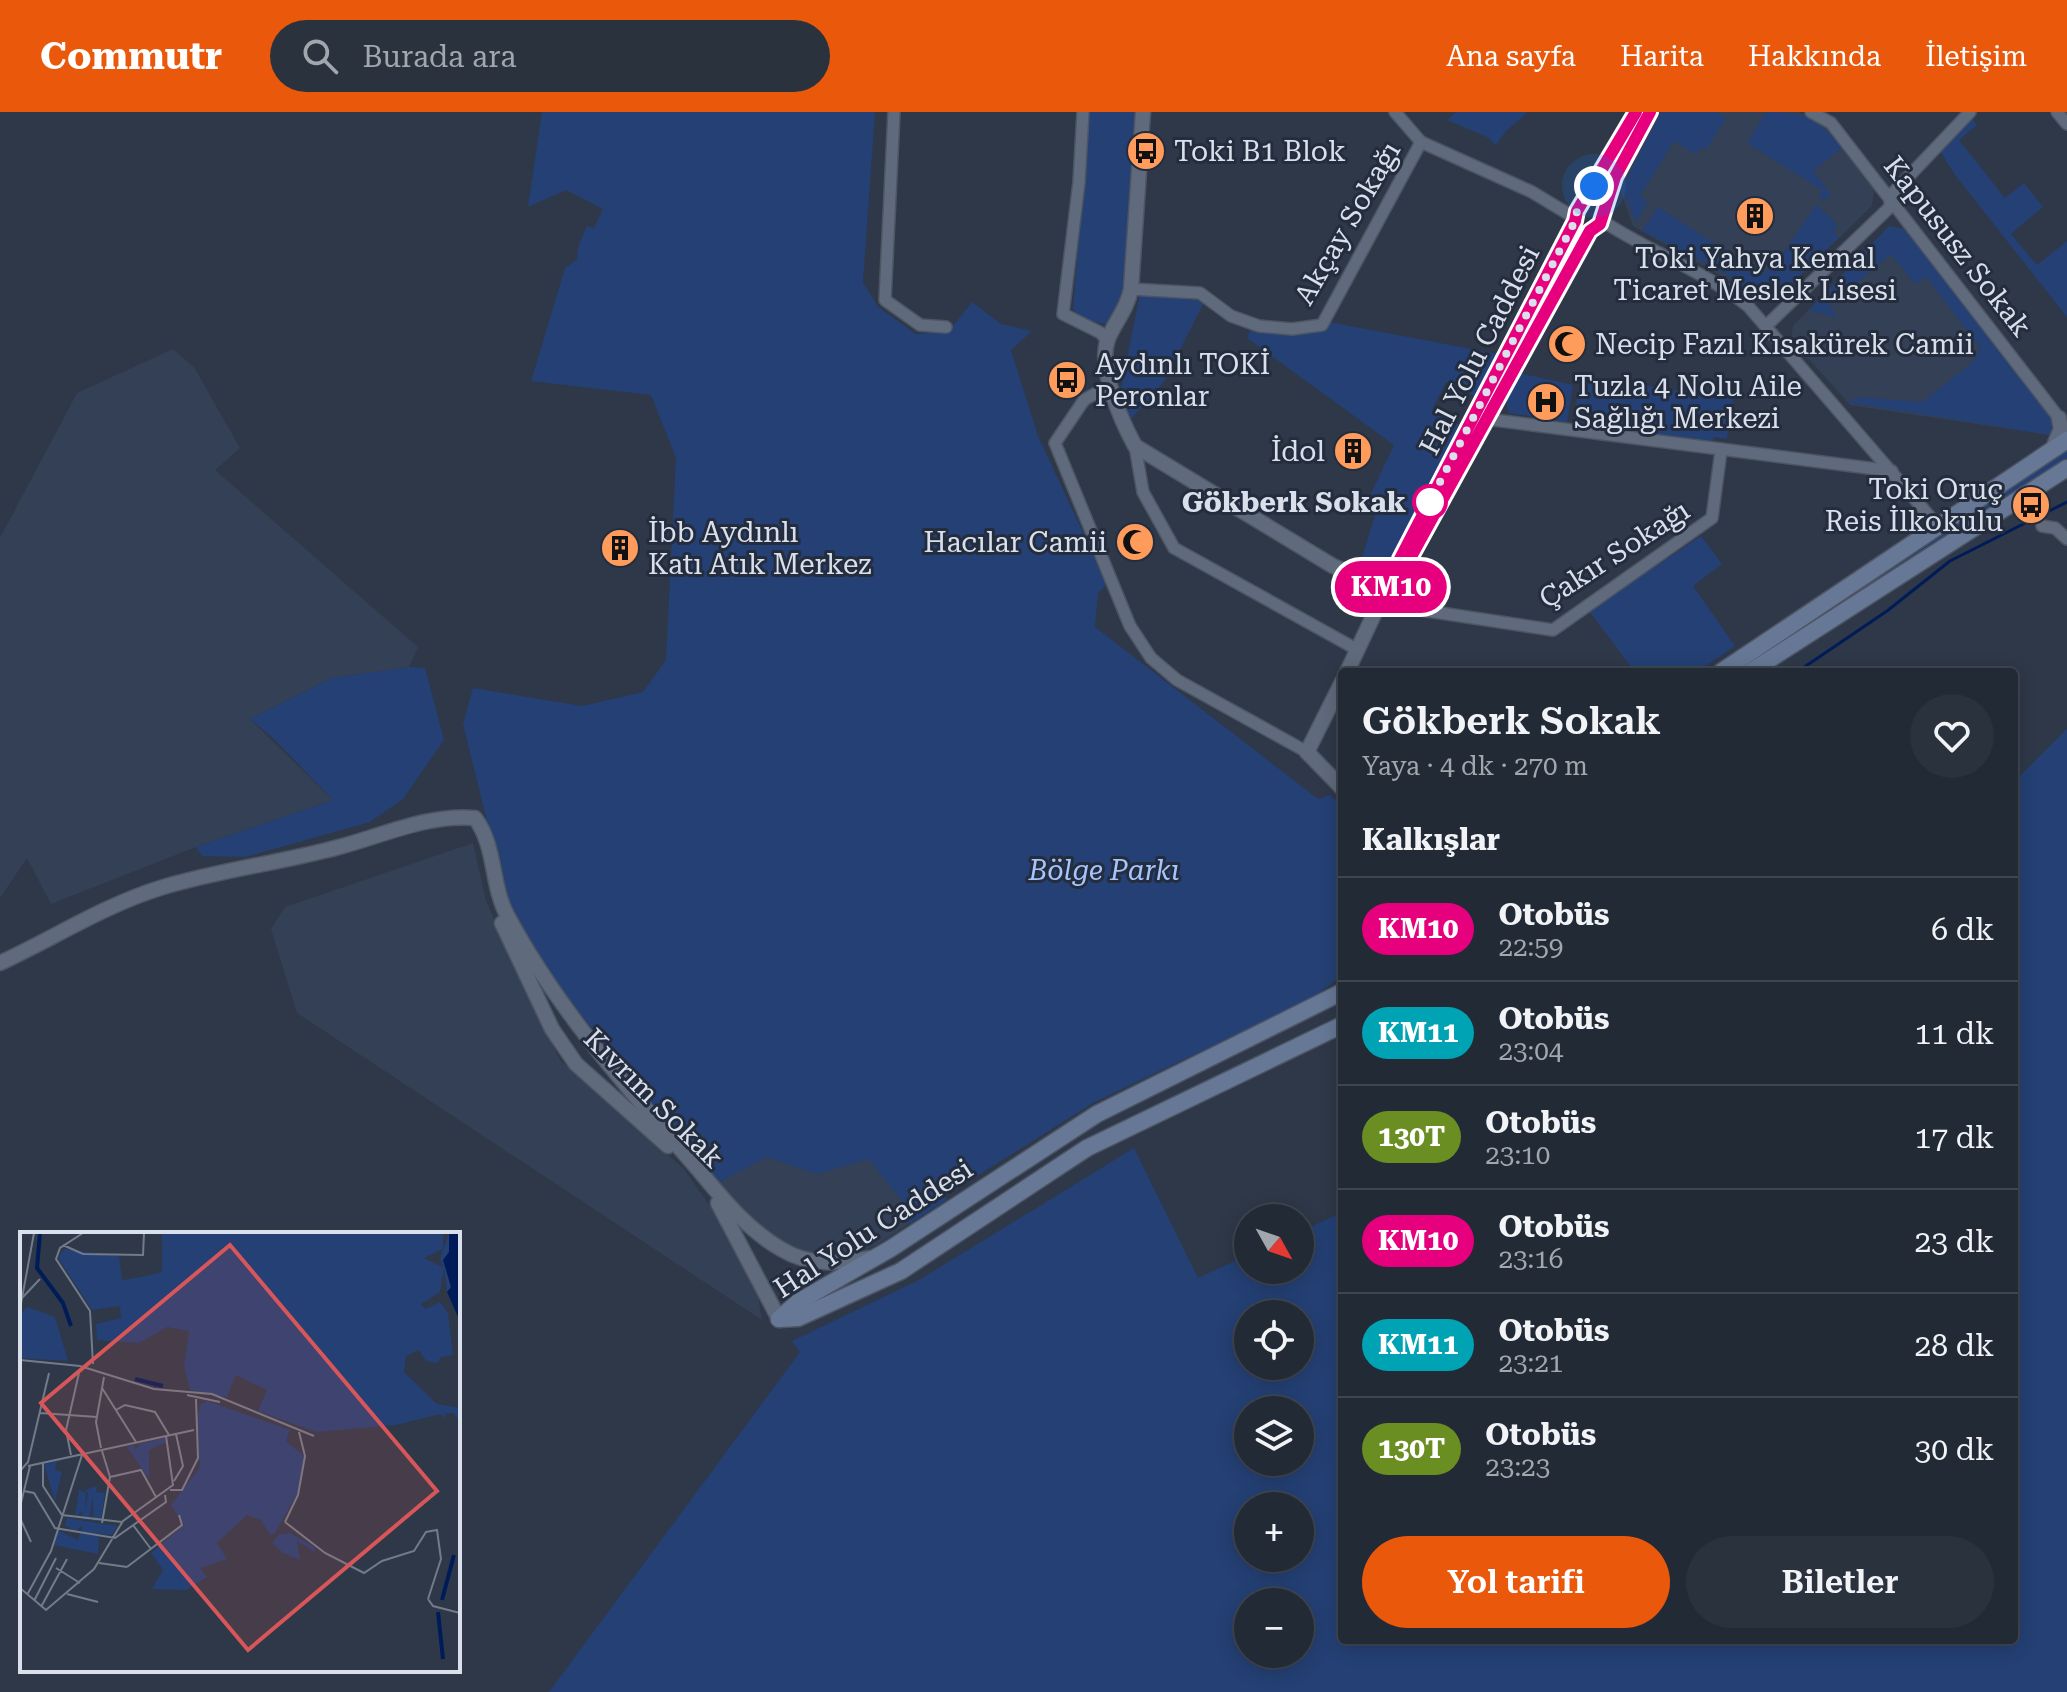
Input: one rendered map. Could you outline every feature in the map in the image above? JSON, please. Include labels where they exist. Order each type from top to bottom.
[{"type":"main road","points":[[1727,668],[2067,440]]},
{"type":"main road","points":[[1756,668],[2067,468]]},
{"type":"main road","name":"Hal Yolu Caddesi","points":[[779,1319],[798,1302],[877,1256],[1097,1114],[1338,994]]},
{"type":"main road","name":"Hal Yolu Caddesi","points":[[779,1319],[798,1318],[862,1292],[942,1246],[1087,1148],[1338,1027]]},
{"type":"street","points":[[894,112],[885,300],[920,325],[946,327]]},
{"type":"street","points":[[1083,112],[1079,182],[1063,314],[1101,333],[1107,341],[1110,385],[1119,417],[1135,446],[1143,492],[1174,548],[1358,650]]},
{"type":"street","points":[[1107,341],[1128,306],[1131,289],[1143,112]]},
{"type":"street","points":[[1395,112],[1421,142],[1578,213],[1594,207],[1596,224]]},
{"type":"street","name":"Hal Yolu Caddesi","points":[[1389,590],[1400,559],[1578,213],[1636,112]]},
{"type":"street","name":"Hal Yolu Caddesi","points":[[1349,668],[1381,604],[1408,562],[1596,224],[1615,177],[1650,112]]},
{"type":"street","name":"Kapususz Sokak","points":[[1811,112],[1831,123],[2063,420]]},
{"type":"street","points":[[1767,325],[1890,207],[1890,196],[1970,112]]},
{"type":"street","points":[[2057,112],[2067,124]]},
{"type":"street","name":"Akçay Sokağı","points":[[1131,289],[1200,293],[1231,316],[1259,326],[1292,329],[1322,325],[1421,142]]},
{"type":"street","points":[[1578,213],[1579,228],[1596,224],[1721,284],[1767,325],[1938,526]]},
{"type":"street","points":[[1110,385],[1084,400],[1055,443],[1130,626],[1151,658],[1177,680],[1307,752],[1338,774]]},
{"type":"street","points":[[1486,419],[1892,471]]},
{"type":"street","points":[[2052,450],[2063,420]]},
{"type":"street","points":[[1135,446],[1333,566],[1389,590]]},
{"type":"street","name":"Çakır Sokağı","points":[[1381,604],[1553,630],[1712,518],[1721,451]]},
{"type":"street","points":[[2042,526],[2055,528],[2067,539]]},
{"type":"street","points":[[1307,752],[1338,690]]},
{"type":"street","points":[[1307,752],[1338,784]]},
{"type":"street","points":[[0,963],[82,919],[159,889],[337,847],[430,820],[452,816],[475,818],[486,837],[502,905],[554,993],[718,1194],[766,1240],[798,1258],[829,1263],[877,1256]]},
{"type":"street","name":"Kıvrım Sokak","points":[[475,818],[502,923],[552,1029],[576,1064],[687,1163],[705,1184],[736,1231],[779,1319]]},
{"type":"shaded area","points":[[1659,112],[1799,112],[1825,126],[1874,190],[1872,206],[1773,302],[1758,301],[1745,289],[1633,226],[1619,186]]},
{"type":"shaded area","points":[[1889,226],[1904,229],[2050,435],[1850,405],[1791,339],[1793,326]]},
{"type":"shaded area","points":[[173,349],[194,367],[240,448],[215,470],[418,647],[409,667],[332,678],[250,719],[333,800],[196,847],[51,904],[27,858],[0,898],[0,538],[77,393]]},
{"type":"shaded area","points":[[473,843],[486,901],[560,1060],[683,1168],[732,1237],[757,1290],[762,1320],[297,1013],[271,929],[285,907]]},
{"type":"shaded area","points":[[765,1154],[870,1157],[918,1197],[909,1224],[876,1245],[852,1255],[815,1255],[790,1249],[770,1238],[716,1184]]},
{"type":"green space","name":"Bölge Parkı","points":[[542,112],[875,112],[863,282],[878,307],[916,334],[948,332],[972,302],[1001,324],[1032,331],[1011,350],[1038,436],[1107,584],[1098,593],[1095,627],[1318,799],[1329,795],[1338,801],[1338,979],[1312,998],[1093,1103],[945,1196],[947,1200],[909,1224],[905,1214],[909,1210],[869,1159],[817,1174],[767,1157],[716,1184],[563,992],[514,915],[504,890],[463,724],[473,688],[582,706],[643,692],[666,660],[676,458],[651,395],[531,381],[565,268],[577,260],[578,247],[587,226],[594,228],[603,209],[566,190],[528,207]]},
{"type":"green space","points":[[1089,112],[1139,112],[1125,294],[1108,324],[1082,320],[1073,309]]},
{"type":"green space","points":[[1456,112],[1528,112],[1506,131],[1496,145],[1487,137],[1447,120]]},
{"type":"green space","points":[[1661,112],[1716,112],[1726,118],[1706,150],[1701,147],[1696,154],[1674,141],[1640,196],[1648,202],[1636,222],[1622,188]]},
{"type":"green space","points":[[1766,112],[1810,118],[1842,148],[1813,171],[1831,195],[1823,201],[1819,196],[1822,190],[1747,143]]},
{"type":"green space","points":[[1972,118],[1977,125],[1959,140],[2005,198],[2024,183],[2043,207],[2011,234],[2037,265],[2067,241],[2067,317],[1955,175],[1940,151]]},
{"type":"green space","points":[[1816,204],[1838,225],[1833,231],[1839,237],[1773,302],[1758,301],[1728,275],[1642,231],[1658,207],[1763,275],[1769,267],[1773,269]]},
{"type":"green space","points":[[1889,226],[1904,229],[2055,420],[2050,435],[1847,402],[1859,397],[1922,402],[1973,362],[1980,347],[1926,277],[1915,284],[1891,254],[1829,306],[1838,318],[1809,310]]},
{"type":"green space","points":[[1140,294],[1198,296],[1204,302],[1163,383],[1130,420],[1119,398]]},
{"type":"green space","points":[[1329,322],[1498,354],[1476,397],[1446,382],[1432,410],[1461,426],[1386,571],[1359,567],[1375,515],[1365,506],[1394,445],[1247,338],[1251,328],[1290,334]]},
{"type":"green space","points":[[1519,373],[1573,385],[1567,422],[1509,413],[1505,398]]},
{"type":"green space","points":[[1597,378],[1733,399],[1732,409],[1718,407],[1731,410],[1727,439],[1714,437],[1712,443],[1573,423],[1580,380],[1596,383]]},
{"type":"green space","points":[[2067,449],[2067,458],[2046,473],[1752,661]]},
{"type":"green space","points":[[1701,536],[1722,564],[1693,586],[1735,646],[1703,668],[1632,668],[1589,611]]},
{"type":"green space","points":[[409,667],[425,668],[444,740],[403,799],[370,822],[245,857],[202,856],[196,847],[333,800],[272,737],[250,719],[332,678]]},
{"type":"green space","points":[[2067,729],[2067,1692],[549,1692],[800,1352],[792,1341],[919,1280],[1134,1148],[1198,1278],[1234,1261],[1234,1284],[1314,1284],[1314,1225],[1338,1214],[1338,1644],[2018,1644],[2018,778]]},
{"type":"waterway","points":[[1803,668],[1887,611],[1950,561],[2067,502]]},
{"type":"bus line","name":"KM10","points":[[1636,112],[1583,206],[1577,211],[1575,221],[1400,559],[1389,590],[1408,562],[1552,296],[1590,231],[1600,224],[1615,177],[1650,112]]},
{"type":"place","name":"Toki B1 Blok","points":[[1146,151]]},
{"type":"place","name":"Toki Yahya Kemal Ticaret Meslek Lisesi","points":[[1755,216]]},
{"type":"place","name":"Necip Fazıl Kısakürek Camii","points":[[1567,344]]},
{"type":"place","name":"Aydınlı TOKİ Peronlar","points":[[1067,380]]},
{"type":"place","name":"Tuzla 4 Nolu Aile Sağlığı Merkezi","points":[[1546,402]]},
{"type":"place","name":"İdol","points":[[1353,451]]},
{"type":"place","name":"Gökberk Sokak","points":[[1430,502]]},
{"type":"place","name":"Toki Oruç Reis İlkokulu","points":[[2031,505]]},
{"type":"place","name":"Hacılar Camii","points":[[1135,542]]},
{"type":"place","name":"İbb Aydınlı Katı Atık Merkez","points":[[620,548]]},
{"type":"route","points":[[1430,502],[1425,511],[1575,221],[1577,211],[1594,186]]}]
